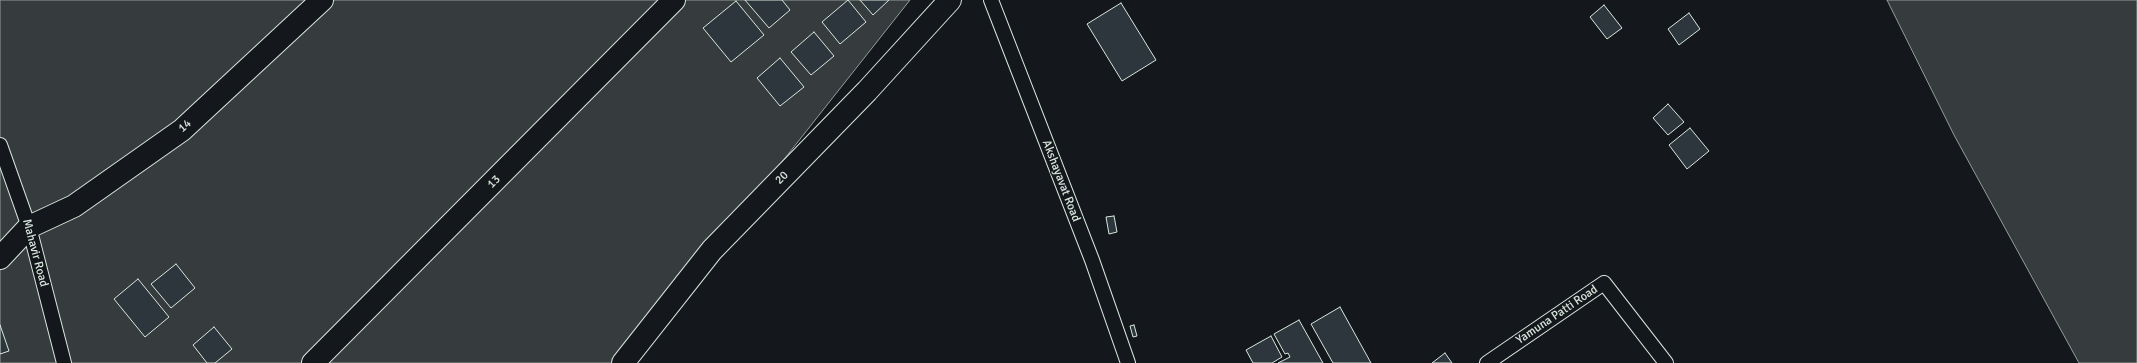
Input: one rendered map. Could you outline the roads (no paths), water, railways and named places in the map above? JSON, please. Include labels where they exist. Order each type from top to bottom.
[{"type":"street","name":"14","points":[[29,226],[74,206],[182,130],[322,0]]},
{"type":"street","name":"13","points":[[314,363],[674,0]]},
{"type":"street","name":"20","points":[[623,363],[712,250],[867,91],[950,0]]},
{"type":"street","points":[[0,258],[29,226]]},
{"type":"lane","name":"Akshayavat Road","points":[[991,0],[1092,260],[1128,363]]},
{"type":"lane","name":"Mahavir Road","points":[[0,145],[29,226],[64,363]]},
{"type":"lane","name":"Yamuna Patti Road","points":[[1487,363],[1604,284],[1666,363]]}]
